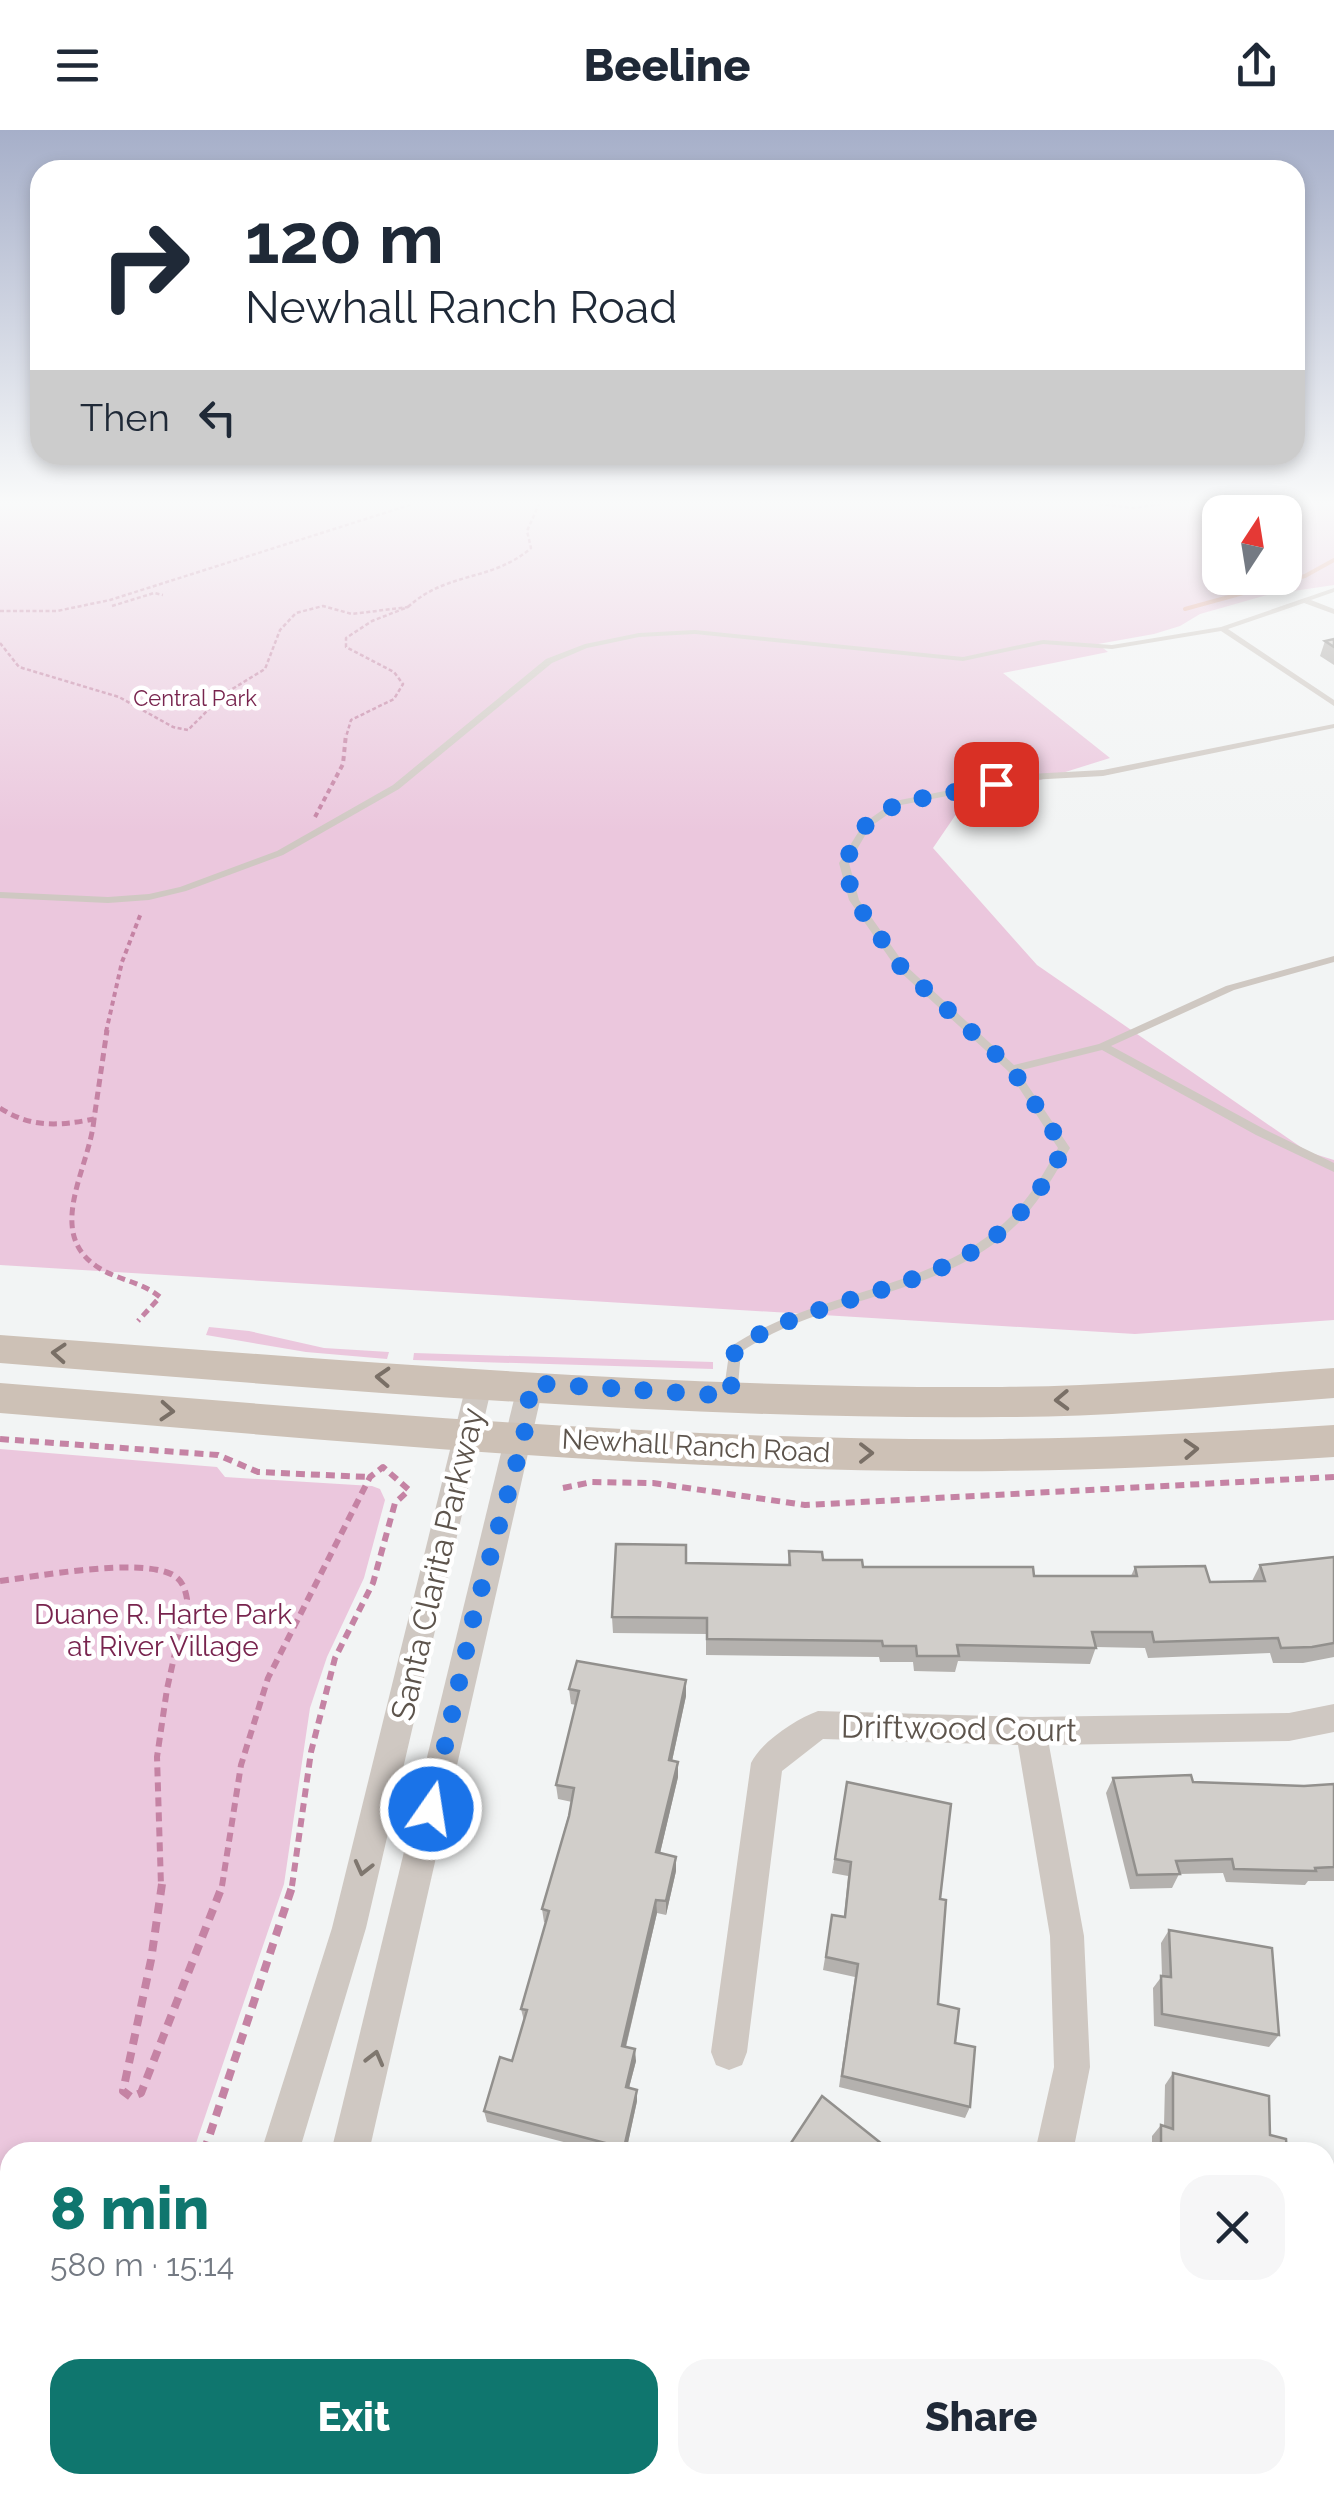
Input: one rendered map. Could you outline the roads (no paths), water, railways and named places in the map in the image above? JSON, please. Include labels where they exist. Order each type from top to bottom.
[{"type":"main road","name":"Newhall Ranch Road","points":[[0,1348],[390,1378],[730,1396],[960,1402],[1099,1399],[1334,1384]]},
{"type":"main road","name":"Newhall Ranch Road","points":[[0,1398],[469,1434],[812,1454],[1132,1452],[1334,1441]]},
{"type":"street","name":"Santa Clarita Parkway","points":[[283,2142],[349,1928],[480,1381]]},
{"type":"street","name":"Santa Clarita Parkway","points":[[353,2142],[380,2042],[474,1615],[524,1436],[531,1383]]},
{"type":"street","name":"Driftwood Court","points":[[729,2052],[768,1763],[818,1725],[1031,1731],[1288,1727],[1334,1718]]},
{"type":"street","points":[[1031,1731],[1067,1936],[1072,2067],[1056,2142]]},
{"type":"lane","points":[[0,895],[108,900],[148,896],[182,889],[280,853],[396,787],[549,661],[585,646],[639,635],[695,632],[963,659],[1043,642],[1112,647],[1222,629],[1264,614]]},
{"type":"lane","points":[[1222,629],[1334,704]]},
{"type":"lane","points":[[730,1396],[735,1350],[763,1329],[956,1264],[992,1243],[1052,1174],[1064,1148],[1012,1069],[901,967],[854,900],[844,863],[866,825],[898,803],[1028,777],[1103,773],[1334,726]]},
{"type":"lane","points":[[1012,1069],[1103,1046],[1230,988],[1334,958]]},
{"type":"lane","points":[[1103,1046],[1334,1168]]},
{"type":"park label","name":"Central Park","points":[[195,698]]},
{"type":"park label","name":"Duane R. Harte Park at River Village","points":[[163,1630]]}]
